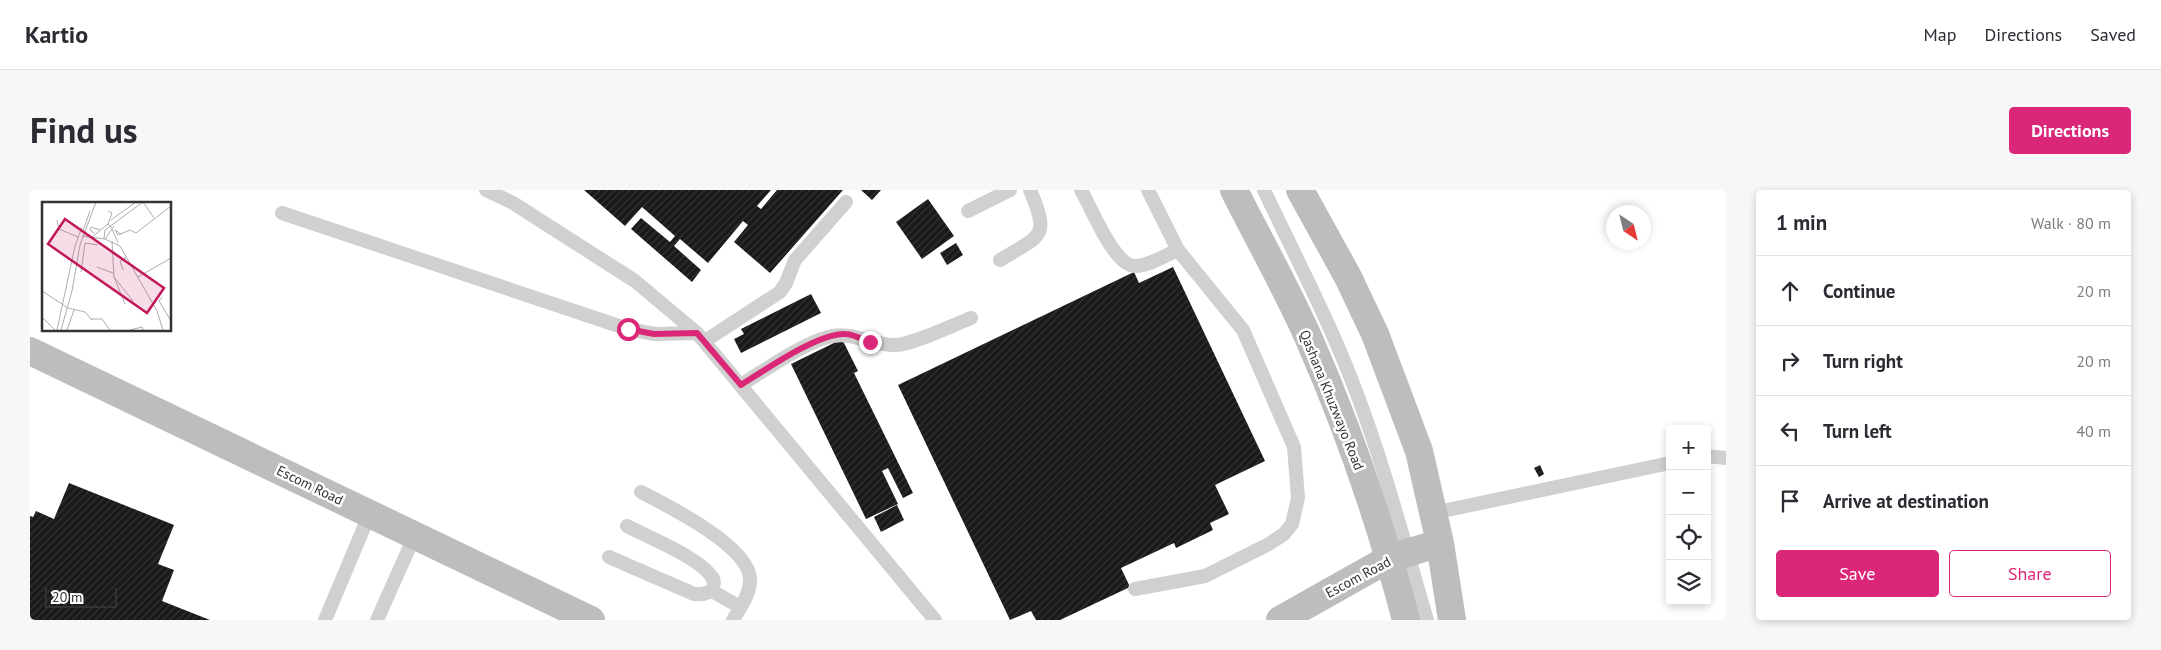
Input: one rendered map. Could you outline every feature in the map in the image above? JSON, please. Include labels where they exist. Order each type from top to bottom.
[{"type":"main road","name":"Qashana Khuzwayo Road","points":[[1234,190],[1309,338],[1399,556],[1406,620]]},
{"type":"main road","points":[[1300,190],[1348,277],[1375,334],[1419,451],[1440,543],[1452,620]]},
{"type":"main road","name":"Escom Road","points":[[30,351],[590,620]]},
{"type":"main road","name":"Escom Road","points":[[1280,620],[1399,556],[1440,543]]},
{"type":"lane","points":[[486,190],[513,203],[635,281],[701,337],[935,620]]},
{"type":"lane","points":[[968,211],[1010,190]]},
{"type":"lane","points":[[1000,260],[1036,237],[1040,231],[1042,226],[1040,214],[1030,190]]},
{"type":"lane","points":[[1081,190],[1116,255],[1126,264],[1142,266],[1178,250]]},
{"type":"lane","points":[[1135,588],[1205,576],[1269,544],[1284,534],[1292,524],[1298,498],[1294,447],[1243,330],[1178,250],[1148,190]]},
{"type":"lane","points":[[1264,190],[1335,340],[1357,394],[1380,460],[1399,556],[1427,620]]},
{"type":"lane","points":[[282,213],[628,329],[654,334],[701,337],[780,292],[786,284],[795,260],[846,202]]},
{"type":"lane","points":[[741,385],[789,356],[827,337],[844,334],[870,342],[897,345],[930,335],[971,318]]},
{"type":"lane","points":[[1711,456],[1726,458]]},
{"type":"lane","points":[[1433,513],[1666,464]]},
{"type":"lane","points":[[640,492],[732,546],[744,561],[750,576],[750,587],[733,620]]},
{"type":"lane","points":[[325,620],[370,514]]},
{"type":"lane","points":[[627,526],[700,565],[712,577],[714,584],[712,591]]},
{"type":"lane","points":[[377,620],[415,535]]},
{"type":"lane","points":[[609,556],[694,594],[712,591],[740,607]]},
{"type":"building","points":[[584,190],[771,190],[757,206],[761,209],[777,190],[843,190],[770,273],[734,242],[748,225],[743,221],[708,263],[680,239],[674,246],[701,270],[692,282],[631,229],[641,218],[670,242],[675,236],[642,207],[625,226]]},
{"type":"building","points":[[861,190],[881,190],[872,200]]},
{"type":"building","points":[[928,199],[954,236],[922,259],[896,222]]},
{"type":"building","points":[[956,243],[963,255],[947,265],[940,253]]},
{"type":"building","points":[[1173,267],[1265,461],[1215,485],[1229,514],[1210,523],[1213,530],[1176,548],[1174,543],[1121,568],[1130,587],[1060,620],[1036,620],[1031,611],[1010,620],[898,385],[1134,272],[1139,283]]},
{"type":"building","points":[[811,294],[821,313],[741,353],[734,339],[744,334],[741,329]]},
{"type":"building","points":[[842,339],[858,371],[854,373],[913,493],[903,498],[888,468],[882,471],[898,504],[866,519],[791,364]]},
{"type":"building","points":[[1540,465],[1544,474],[1539,477],[1534,468]]},
{"type":"building","points":[[69,483],[174,525],[158,564],[174,570],[162,601],[210,620],[30,620],[30,516],[33,517],[36,511],[54,519]]},
{"type":"building","points":[[897,505],[904,520],[881,532],[874,517]]},
{"type":"route","points":[[628,329],[654,334],[697,333],[741,385],[789,356],[827,337],[844,334],[870,342]]}]
